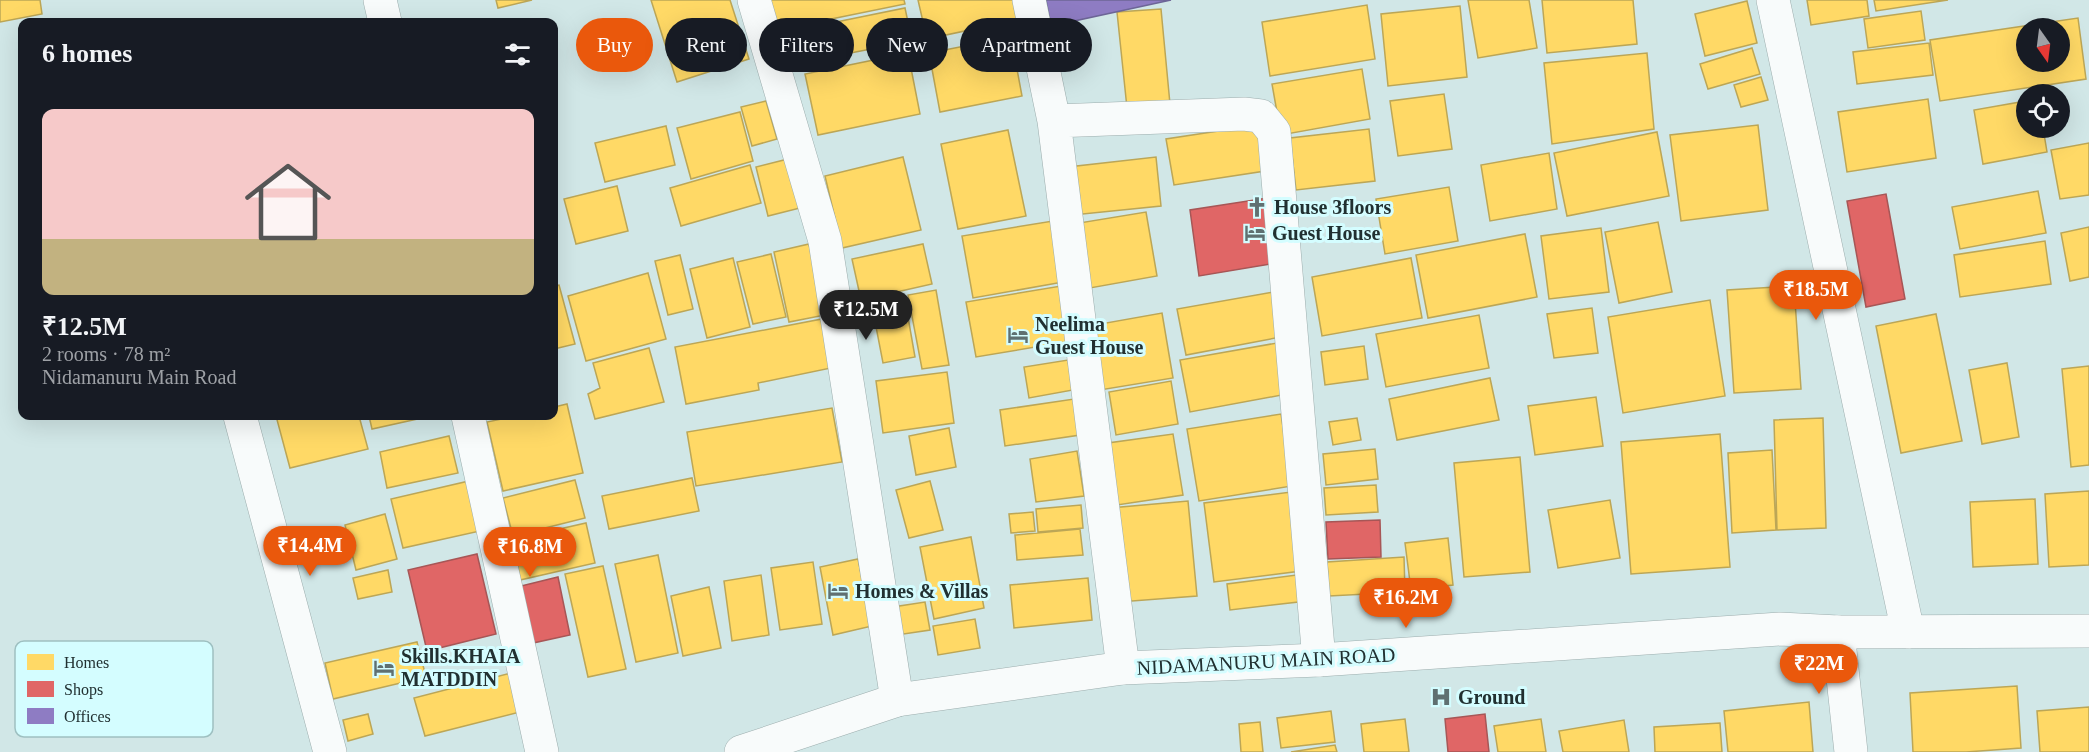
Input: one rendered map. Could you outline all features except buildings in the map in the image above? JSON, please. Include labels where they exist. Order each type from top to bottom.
[{"type":"street","points":[[380,0],[384,18]]},
{"type":"street","points":[[754,0],[825,241],[897,700]]},
{"type":"street","points":[[1029,0],[1054,121],[1123,668]]},
{"type":"street","points":[[1773,0],[1908,632]]},
{"type":"street","points":[[1054,121],[1244,114],[1261,116],[1274,132],[1319,660]]},
{"type":"street","points":[[241,420],[330,752]]},
{"type":"street","points":[[469,420],[542,752]]},
{"type":"street","name":"NIDAMANURU MAIN ROAD","points":[[741,752],[897,700],[1123,668],[1319,660],[1780,628],[1838,632],[2089,631]]},
{"type":"street","points":[[1838,632],[1851,752]]},
{"type":"place","name":"House 3floors","points":[[1257,207]]},
{"type":"place","name":"Guest House","points":[[1255,233]]},
{"type":"place","name":"Neelima Guest House","points":[[1018,335]]},
{"type":"place","name":"Homes & Villas","points":[[838,591]]},
{"type":"place","name":"Skills.KHAIA MATDDIN","points":[[384,668]]},
{"type":"place","name":"Ground","points":[[1441,697]]}]
